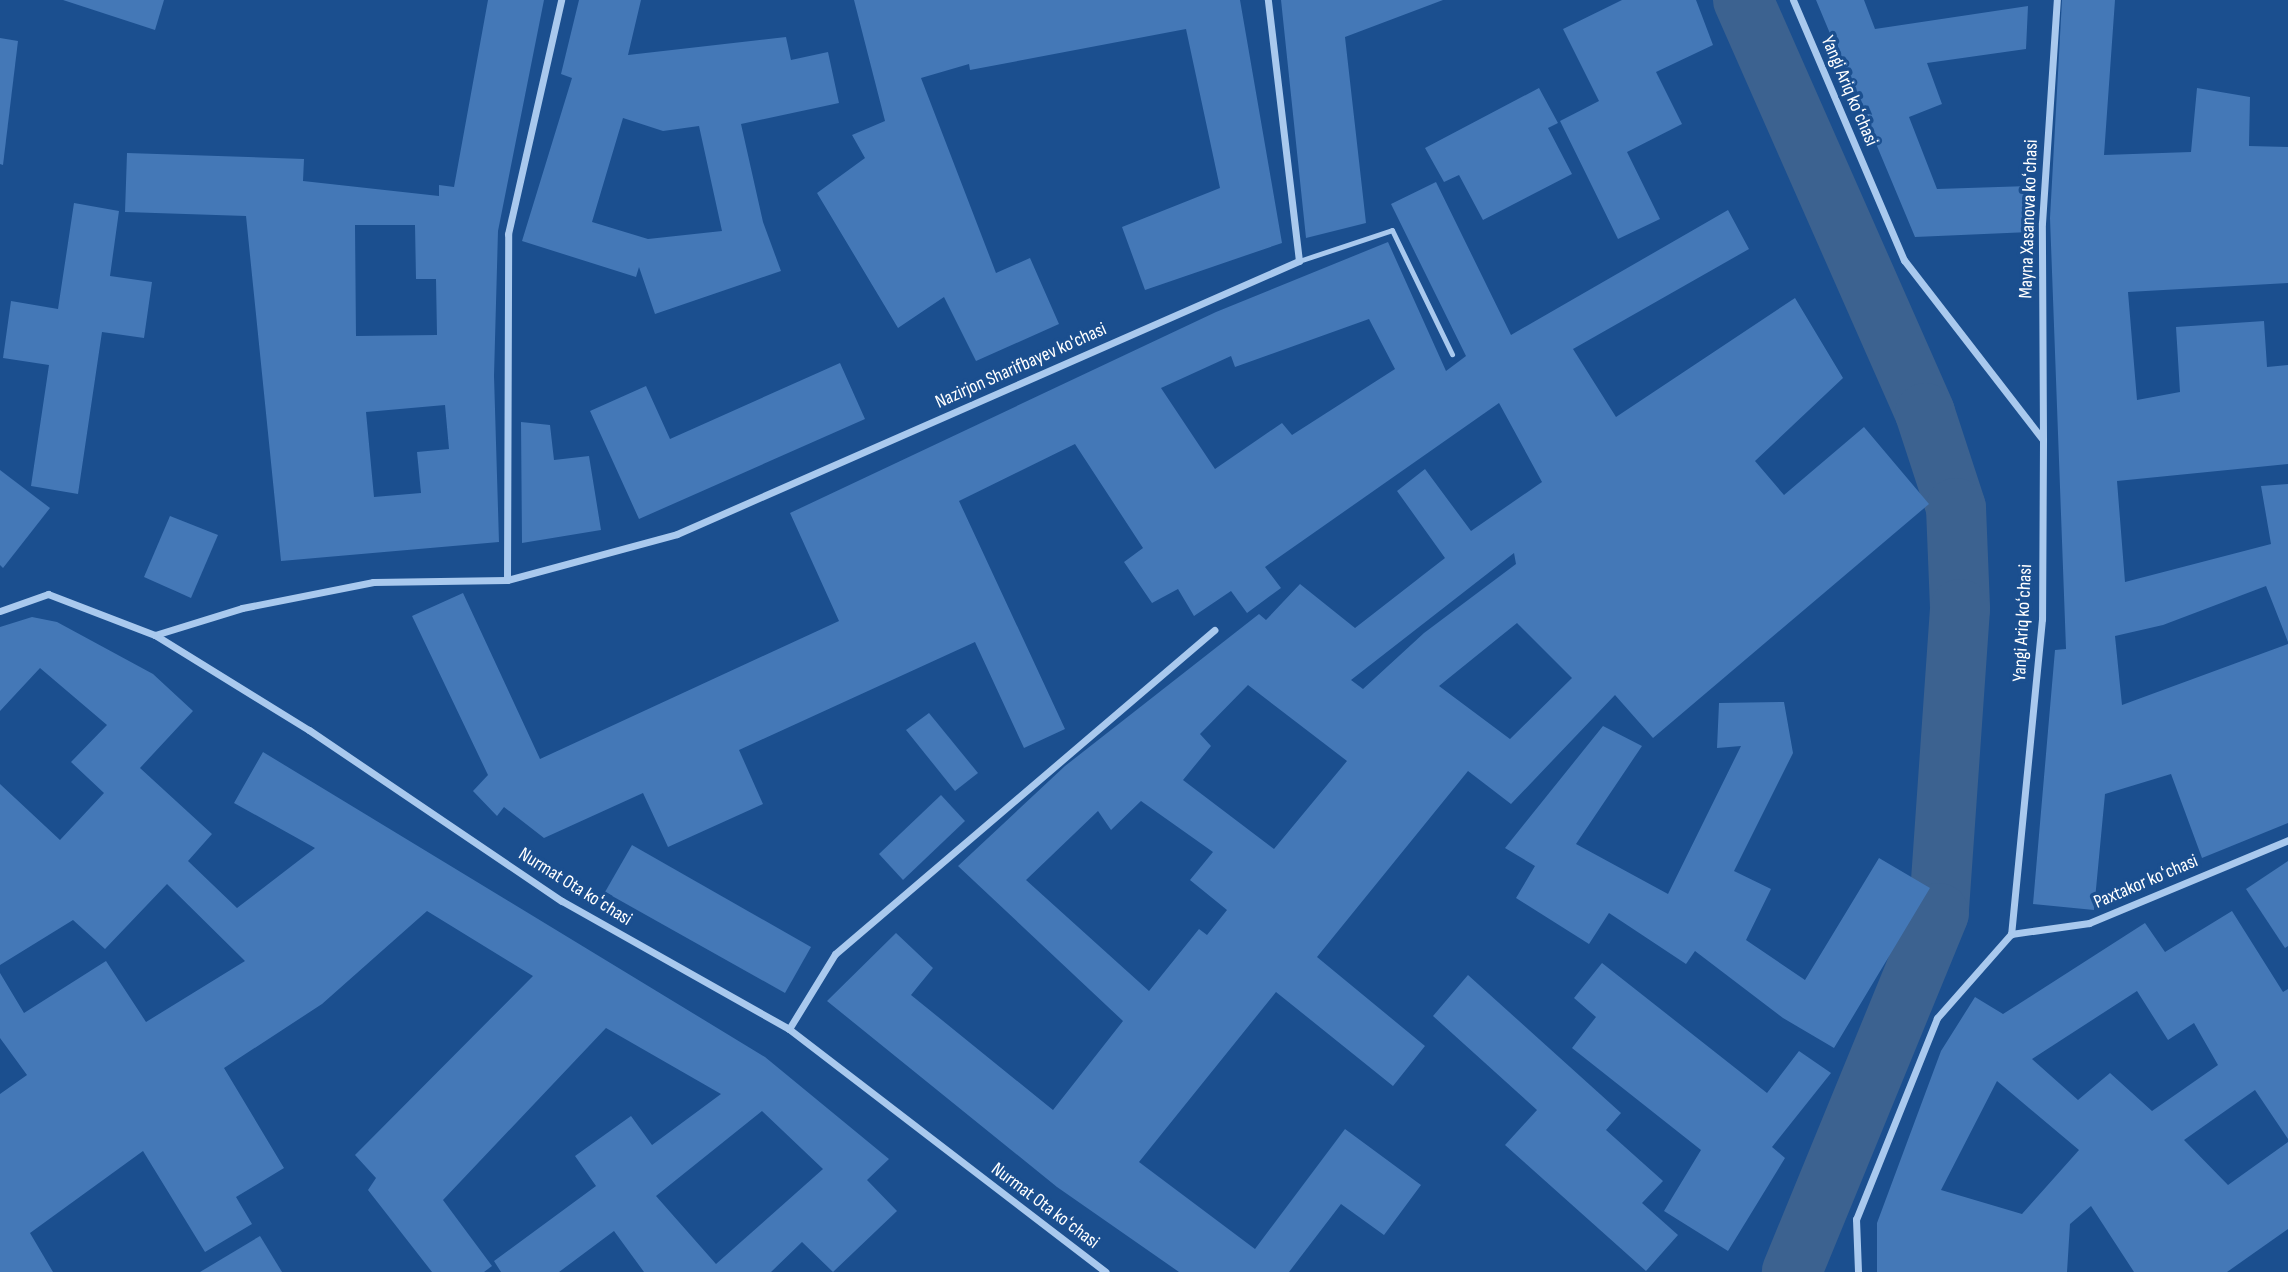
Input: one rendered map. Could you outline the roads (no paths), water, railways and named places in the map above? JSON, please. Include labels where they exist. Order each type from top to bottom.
[{"type":"street","points":[[507,580],[508,234],[561,0]]},
{"type":"street","points":[[1268,0],[1299,261]]},
{"type":"street","name":"Yangi Ariq koʻchasi","points":[[1793,0],[1904,260],[2043,440],[2042,619],[2011,934]]},
{"type":"street","name":"Mayna Xasanova koʻchasi","points":[[2043,440],[2042,223],[2057,0]]},
{"type":"street","name":"Nazirjon Sharifbayev ko'chasi","points":[[155,635],[242,608],[373,582],[507,580],[677,534],[1299,261]]},
{"type":"street","name":"Nurmat Ota koʻchasi","points":[[0,611],[48,594],[155,635],[309,730],[562,901],[789,1029],[1106,1272]]},
{"type":"street","points":[[789,1029],[835,954],[1214,629]]},
{"type":"street","name":"Paxtakor koʻchasi","points":[[2011,934],[2089,923],[2288,840]]},
{"type":"street","points":[[1858,1272],[1856,1219],[1937,1018],[2011,934]]},
{"type":"lane","points":[[1299,261],[1392,230],[1452,354]]},
{"type":"waterway","points":[[1743,0],[1925,413],[1956,508],[1960,609],[1939,913],[1792,1272]]}]
